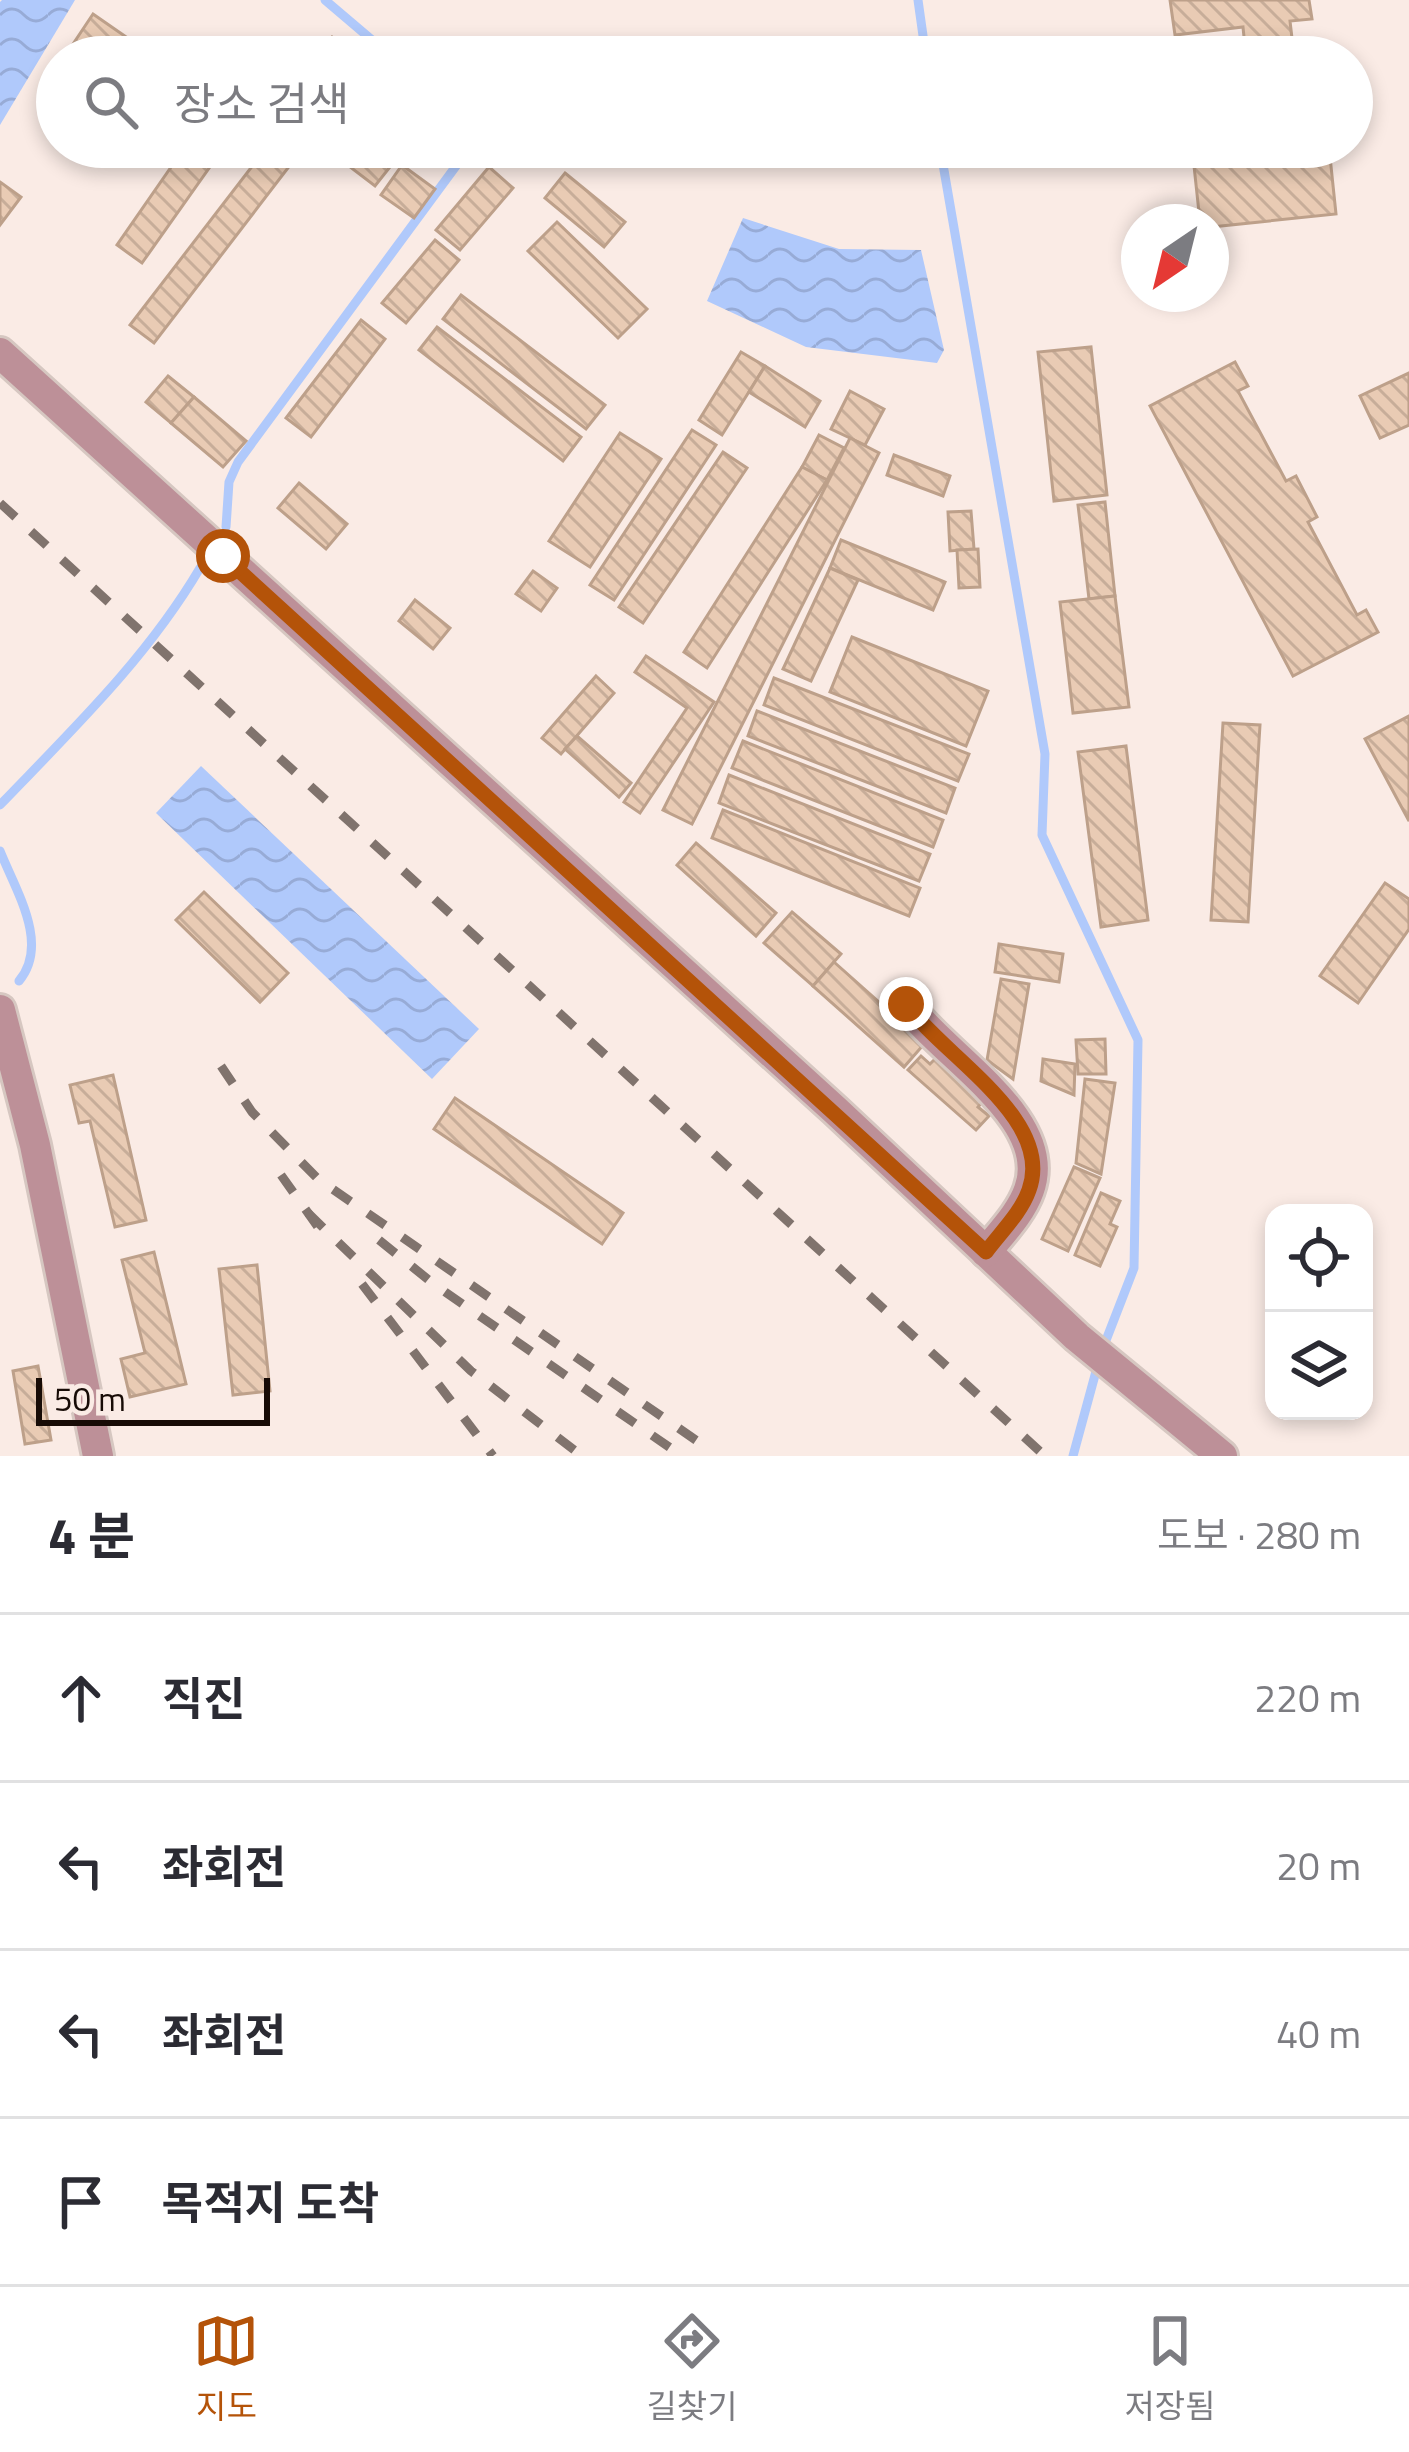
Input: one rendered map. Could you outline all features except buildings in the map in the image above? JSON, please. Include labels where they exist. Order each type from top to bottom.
[{"type":"street","points":[[0,353],[1077,1337],[1222,1456]]},
{"type":"street","points":[[906,1004],[928,1035],[1000,1099],[1033,1150],[1029,1192],[986,1252]]},
{"type":"street","points":[[0,1010],[35,1144],[98,1456]]},
{"type":"water","points":[[75,0],[53,36],[36,36],[36,65],[0,125],[0,2]]},
{"type":"water","points":[[743,218],[839,249],[921,250],[944,350],[937,363],[806,347],[707,301]]},
{"type":"water","points":[[201,766],[479,1029],[432,1079],[156,813]]},
{"type":"waterway","points":[[325,0],[367,36]]},
{"type":"waterway","points":[[918,0],[923,36]]},
{"type":"waterway","points":[[226,527],[229,482],[238,462],[455,168]]},
{"type":"waterway","points":[[944,168],[1045,754],[1042,835],[1138,1040],[1134,1268],[1103,1348]]},
{"type":"waterway","points":[[0,805],[132,663],[200,568]]},
{"type":"waterway","points":[[0,851],[31,934],[28,966],[19,981]]},
{"type":"waterway","points":[[1073,1456],[1098,1364]]},
{"type":"railway","points":[[0,503],[1045,1456]]},
{"type":"railway","points":[[221,1066],[252,1112],[318,1179],[703,1445]]},
{"type":"railway","points":[[281,1175],[318,1227]]},
{"type":"railway","points":[[308,1213],[471,1371],[582,1456]]},
{"type":"railway","points":[[379,1240],[435,1285],[682,1456]]},
{"type":"railway","points":[[362,1284],[493,1456]]},
{"type":"route","points":[[223,556],[986,1252],[1029,1192],[1033,1150],[1000,1099],[928,1035],[906,1004]]}]
